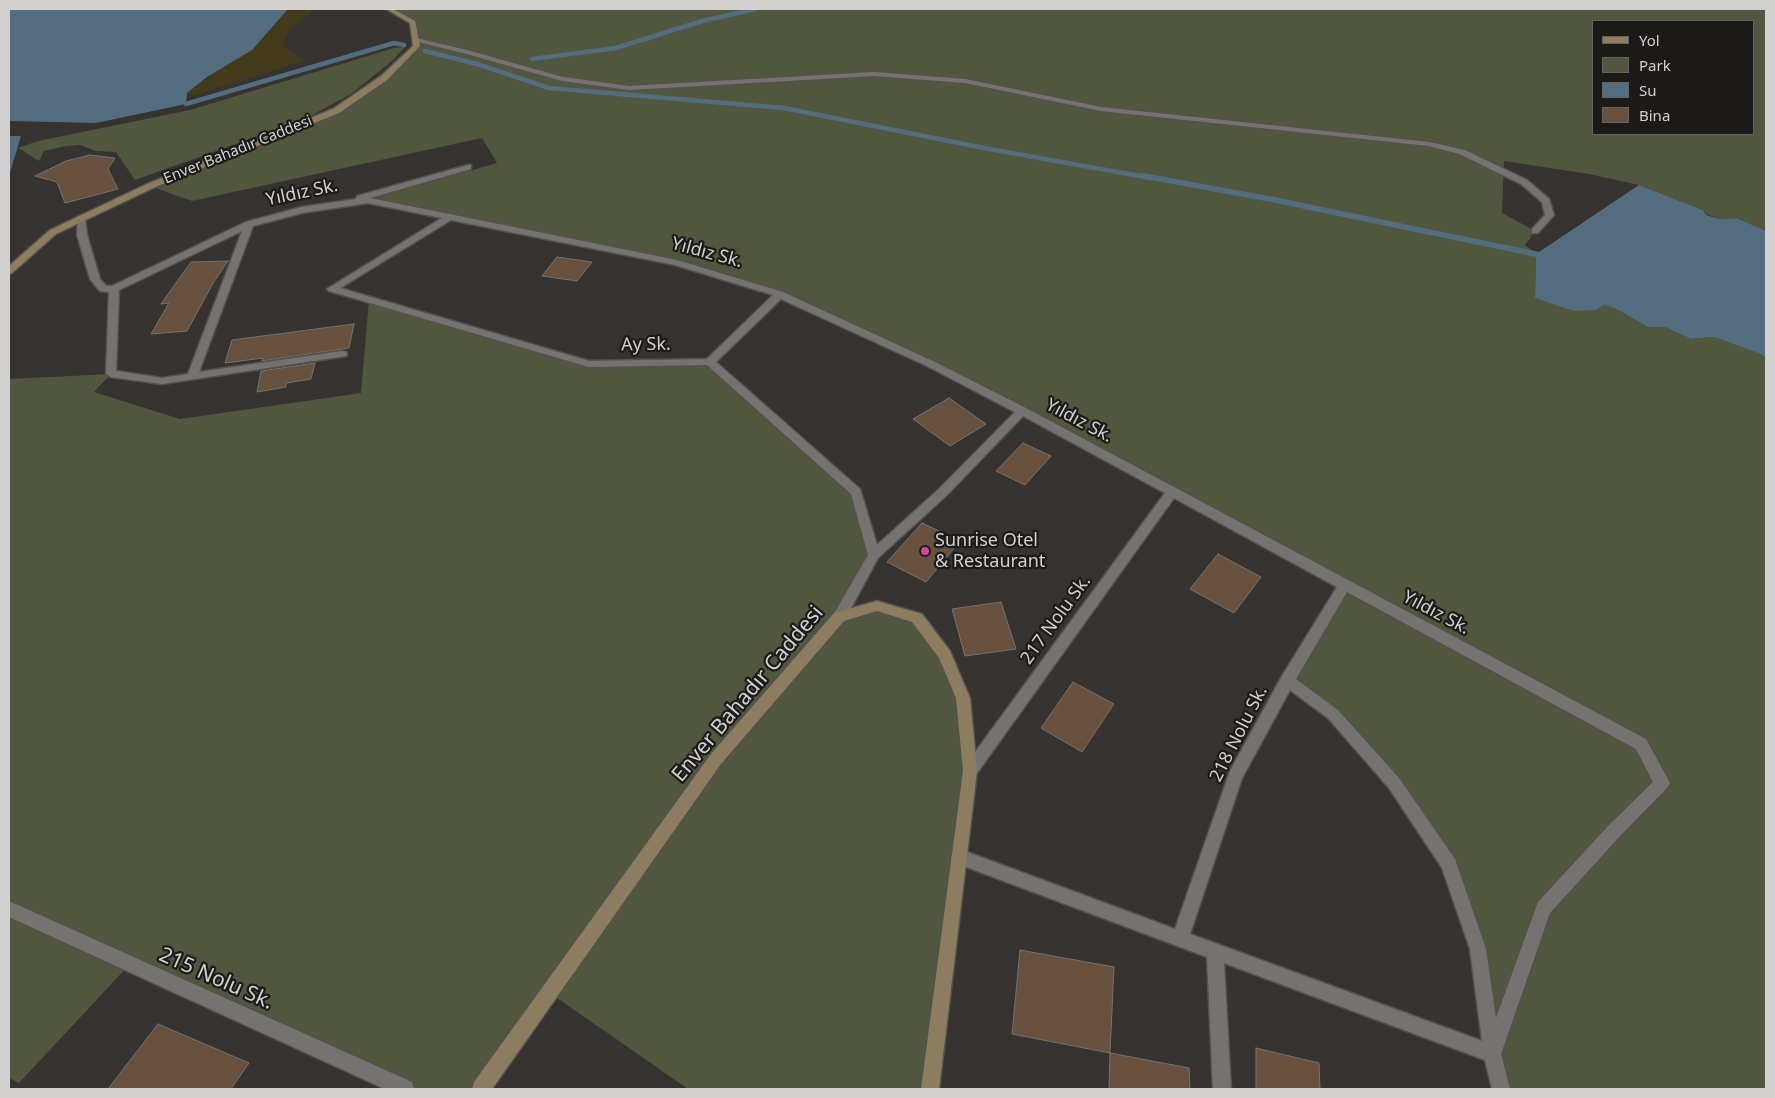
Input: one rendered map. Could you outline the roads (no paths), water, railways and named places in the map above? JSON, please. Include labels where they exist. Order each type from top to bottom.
[{"type":"main road","points":[[389,9],[413,22],[416,42]]},
{"type":"main road","name":"Enver Bahadır Caddesi","points":[[9,271],[53,232],[81,218],[150,186],[336,111],[384,78],[416,42]]},
{"type":"main road","name":"Enver Bahadır Caddesi","points":[[481,1089],[716,759],[839,617],[878,606],[917,618],[946,655],[963,698],[970,771],[930,1089]]},
{"type":"street","points":[[416,42],[465,51],[562,80],[629,88],[874,74],[966,81],[1101,109],[1428,144],[1462,152],[1524,182],[1546,201],[1550,215],[1536,231]]},
{"type":"street","points":[[351,202],[366,195],[468,166]]},
{"type":"street","name":"Yıldız Sk.","points":[[114,290],[249,224],[302,210],[368,200],[677,263],[768,289],[931,364],[1022,411],[1641,744],[1662,783],[1615,830],[1544,908],[1492,1054]]},
{"type":"street","name":"Ay Sk.","points":[[451,216],[332,289],[589,364],[710,362]]},
{"type":"street","points":[[81,218],[82,235],[95,279],[103,289],[114,290],[112,374],[162,381],[342,354]]},
{"type":"street","points":[[192,377],[249,224]]},
{"type":"street","points":[[780,294],[710,362],[856,492],[874,555]]},
{"type":"street","points":[[839,617],[874,555],[943,492],[1022,411]]},
{"type":"street","name":"217 Nolu Sk.","points":[[970,771],[1172,492]]},
{"type":"street","name":"218 Nolu Sk.","points":[[1180,938],[1235,776],[1287,680],[1345,585]]},
{"type":"street","points":[[1287,680],[1333,714],[1394,783],[1449,864],[1478,948],[1492,1054],[1501,1089]]},
{"type":"street","points":[[959,857],[1492,1054]]},
{"type":"street","name":"215 Nolu Sk.","points":[[9,909],[405,1089]]},
{"type":"street","points":[[1215,952],[1222,1089]]},
{"type":"water","points":[[9,9],[288,9],[252,50],[207,77],[187,93],[186,104],[96,123],[9,121]]},
{"type":"water","points":[[9,136],[21,136],[9,176]]},
{"type":"water","points":[[1639,185],[1703,210],[1706,215],[1720,219],[1737,218],[1766,231],[1766,358],[1761,354],[1714,337],[1691,339],[1665,327],[1648,327],[1616,309],[1604,305],[1596,310],[1574,311],[1535,298],[1536,254]]},
{"type":"waterway","points":[[532,59],[616,48],[702,21],[756,9]]},
{"type":"waterway","points":[[186,104],[394,43],[404,45]]},
{"type":"waterway","points":[[425,51],[477,64],[549,88],[784,108],[984,148],[1151,178]]},
{"type":"waterway","points":[[1144,176],[1270,199],[1545,256]]},
{"type":"place","name":"Sunrise Otel & Restaurant","points":[[925,551]]}]
